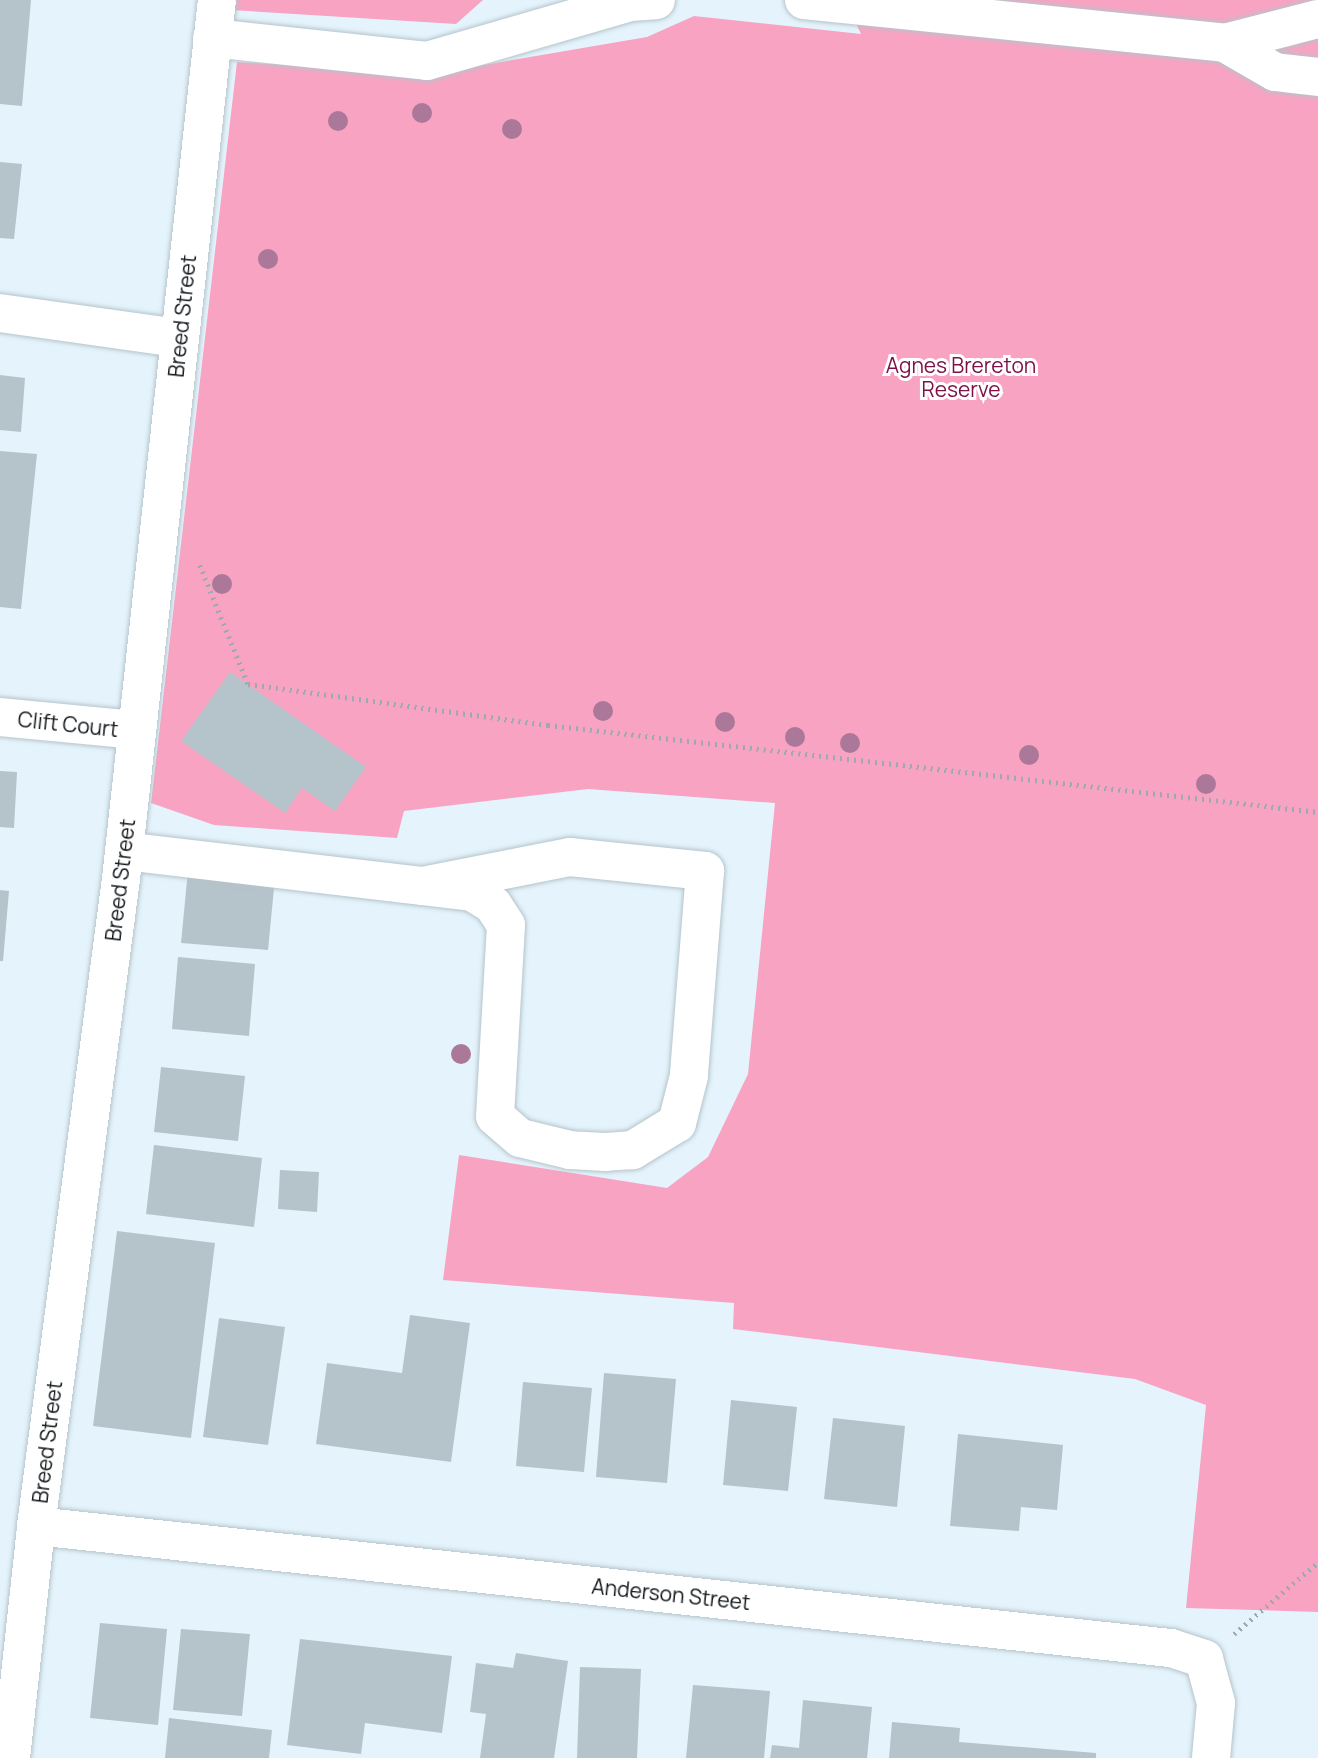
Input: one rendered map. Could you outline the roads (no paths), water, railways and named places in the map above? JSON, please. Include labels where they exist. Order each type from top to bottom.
[{"type":"street","name":"Breed Street","points":[[11,1758],[36,1526],[124,851],[217,0]]},
{"type":"street","points":[[212,38],[428,61],[630,2],[656,0]]},
{"type":"street","points":[[804,0],[1225,43],[1318,19]]},
{"type":"street","points":[[1225,43],[1275,72],[1318,77]]},
{"type":"street","points":[[0,313],[179,338]]},
{"type":"street","name":"Clift Court","points":[[0,717],[136,730]]},
{"type":"street","points":[[124,851],[472,892],[493,905],[506,925],[495,1116],[520,1138],[570,1150],[606,1152],[633,1150],[677,1123],[688,1076],[705,871],[570,858],[423,886]]},
{"type":"street","name":"Anderson Street","points":[[36,1526],[1158,1647],[1204,1659],[1216,1703],[1211,1758]]},
{"type":"park label","name":"Agnes Brereton Reserve","points":[[961,377]]}]
